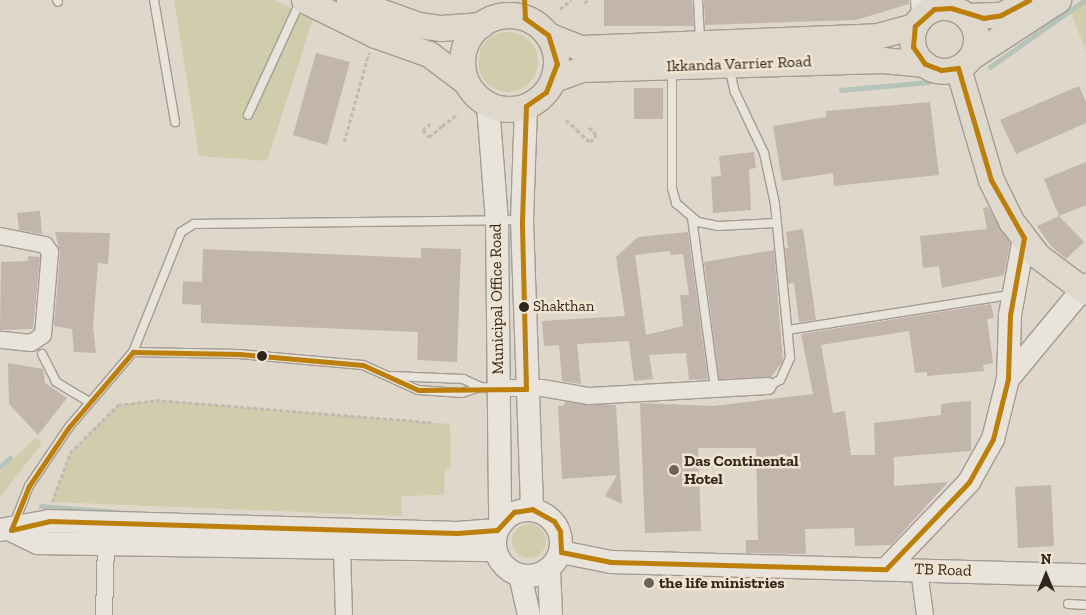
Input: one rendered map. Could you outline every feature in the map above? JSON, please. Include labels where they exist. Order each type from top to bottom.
[{"type":"main road","points":[[302,0],[375,35],[429,54],[466,82],[488,104],[502,109],[526,106],[539,99],[554,79],[557,64],[548,35],[525,9],[491,14],[441,28],[419,25],[349,0]]},
{"type":"main road","points":[[1029,0],[1001,15],[955,8],[934,9],[920,14],[913,47],[925,64],[941,70],[965,62],[1058,0]]},
{"type":"main road","points":[[955,8],[977,39],[965,62],[991,180],[1024,238],[1038,256],[1084,289],[1008,379]]},
{"type":"main road","points":[[466,82],[463,51],[491,14]]},
{"type":"main road","name":"Ikkanda Varrier Road","points":[[548,35],[581,48],[877,36],[920,14]]},
{"type":"main road","name":"Ikkanda Varrier Road","points":[[554,79],[582,70],[672,66],[882,60],[925,64]]},
{"type":"main road","name":"Municipal Office Road","points":[[488,104],[497,221],[490,388],[498,535]]},
{"type":"main road","points":[[526,106],[522,220],[526,389],[532,510]]},
{"type":"main road","points":[[886,569],[969,482],[992,439],[1008,379],[1013,295],[1024,238]]},
{"type":"main road","points":[[551,615],[555,561],[560,531],[554,521],[532,510],[514,512],[498,535],[504,566],[520,576],[540,574],[555,561]]},
{"type":"main road","points":[[6,530],[49,522],[498,535]]},
{"type":"main road","points":[[6,530],[38,543],[342,549],[498,535]]},
{"type":"main road","name":"TB Road","points":[[555,561],[1086,575]]},
{"type":"main road","points":[[520,576],[529,615]]},
{"type":"street","points":[[0,236],[45,245],[50,252],[43,335],[31,343],[0,340]]},
{"type":"street","points":[[490,388],[526,389],[589,396],[768,386]]},
{"type":"street","points":[[104,615],[106,545]]},
{"type":"street","points":[[342,549],[344,615]]},
{"type":"street","points":[[919,570],[925,615]]},
{"type":"lane","points":[[154,0],[175,122]]},
{"type":"lane","points":[[248,115],[302,0]]},
{"type":"lane","points":[[698,0],[700,43]]},
{"type":"lane","points":[[728,65],[735,92],[764,153],[777,223],[790,358],[786,371],[780,380],[768,386]]},
{"type":"lane","points":[[672,66],[672,188],[676,203],[692,218],[718,226],[777,223]]},
{"type":"lane","points":[[692,218],[715,389]]},
{"type":"lane","points":[[6,530],[29,486],[89,402],[133,352],[181,232],[194,224],[522,220]]},
{"type":"lane","points":[[788,330],[1013,295]]},
{"type":"lane","points":[[133,352],[239,354],[362,365],[418,390],[462,393],[490,388]]},
{"type":"lane","points":[[42,354],[56,382],[89,402]]},
{"type":"lane","points":[[387,376],[463,379],[490,388]]},
{"type":"lane","points":[[1068,604],[1086,605]]},
{"type":"path","points":[[560,9],[571,0]]},
{"type":"path","points":[[584,3],[588,0]]},
{"type":"path","points":[[344,142],[375,35]]},
{"type":"path","points":[[431,124],[423,130],[429,138],[458,114]]},
{"type":"path","points":[[566,120],[590,142],[596,135],[588,127]]},
{"type":"path","points":[[52,502],[70,453],[118,405],[156,400],[431,422]]},
{"type":"shaded area","points":[[174,0],[275,0],[313,19],[267,161],[199,156]]},
{"type":"shaded area","points":[[1086,2],[1086,51],[1071,13]]},
{"type":"shaded area","points":[[508,32],[520,34],[533,45],[538,62],[536,74],[525,87],[508,92],[496,90],[483,79],[478,62],[480,50],[491,37]]},
{"type":"shaded area","points":[[156,400],[450,424],[451,468],[445,469],[444,495],[401,496],[402,516],[52,502],[70,453],[118,405]]},
{"type":"shaded area","points":[[35,438],[41,440],[40,446],[0,497],[0,472]]},
{"type":"shaded area","points":[[529,524],[536,525],[541,529],[545,534],[545,548],[541,553],[536,557],[529,558],[522,557],[517,553],[513,548],[512,541],[513,534],[517,529],[522,525]]},
{"type":"building","points":[[604,0],[692,0],[694,26],[604,26]]},
{"type":"building","points":[[704,0],[909,0],[909,4],[856,20],[705,25]]},
{"type":"building","points":[[316,53],[350,62],[327,145],[293,135]]},
{"type":"building","points":[[1079,86],[1086,102],[1086,123],[1016,154],[1000,120]]},
{"type":"building","points":[[634,88],[663,88],[663,119],[634,119]]},
{"type":"building","points":[[930,102],[939,175],[834,186],[833,173],[782,181],[773,126],[826,117],[826,111]]},
{"type":"building","points":[[754,152],[756,168],[749,169],[751,210],[713,213],[711,177],[721,176],[719,156]]},
{"type":"building","points":[[1086,162],[1086,205],[1059,216],[1044,179]]},
{"type":"building","points":[[988,207],[1010,243],[1004,275],[942,288],[939,266],[923,268],[920,236],[987,229],[983,208]]},
{"type":"building","points":[[40,211],[42,234],[19,230],[17,213]]},
{"type":"building","points":[[1059,216],[1084,242],[1066,259],[1050,245],[1037,226]]},
{"type":"building","points":[[803,229],[816,320],[799,322],[794,283],[788,284],[785,248],[788,248],[786,232]]},
{"type":"building","points":[[55,232],[110,233],[108,264],[98,263],[93,327],[96,353],[74,352],[72,329],[54,326],[60,253]]},
{"type":"building","points":[[688,232],[708,379],[689,380],[686,353],[649,355],[653,379],[634,381],[629,341],[577,344],[581,384],[562,381],[559,345],[544,346],[542,321],[625,316],[616,257],[638,237]],"holes":[[[670,251],[671,255],[683,254],[689,295],[680,295],[683,326],[646,335],[635,255]]]},
{"type":"building","points":[[421,248],[461,249],[457,362],[417,360],[418,332],[201,323],[201,305],[182,304],[183,281],[202,282],[203,249],[421,258]]},
{"type":"building","points":[[774,250],[783,361],[771,377],[719,379],[704,262]]},
{"type":"building","points":[[28,256],[40,257],[33,329],[0,330],[1,262],[28,261]]},
{"type":"building","points":[[991,304],[994,318],[987,319],[993,363],[983,365],[984,371],[927,376],[927,372],[915,373],[909,331],[821,345],[833,413],[845,411],[851,455],[875,455],[874,423],[941,415],[941,405],[971,401],[971,451],[894,457],[894,486],[948,482],[891,545],[855,546],[854,528],[805,529],[806,554],[746,553],[746,540],[758,540],[756,448],[698,448],[701,531],[645,533],[640,403],[713,406],[813,394],[801,334]]},
{"type":"building","points":[[8,363],[43,369],[45,383],[67,398],[38,435],[9,404]]},
{"type":"building","points":[[564,402],[616,405],[622,504],[605,496],[617,475],[562,479],[558,406],[565,405]]},
{"type":"building","points":[[1051,485],[1054,546],[1018,548],[1015,487]]},
{"type":"waterway","points":[[990,67],[1085,0]]},
{"type":"waterway","points":[[841,90],[929,82]]},
{"type":"waterway","points":[[0,467],[10,458]]},
{"type":"waterway","points":[[41,506],[119,512]]},
{"type":"transit line","points":[[11,530],[29,486],[69,427],[133,352],[239,354],[363,365],[418,390],[526,389],[522,220],[526,106],[546,92],[557,64],[548,35],[525,18],[524,0]]},
{"type":"transit line","points":[[11,530],[49,521],[457,533],[497,530],[514,512],[532,509],[554,521],[560,531],[561,552],[611,562],[886,569],[969,482],[993,439],[1008,379],[1010,315],[1024,238],[991,180],[958,68],[941,70],[925,64],[913,47],[915,26],[934,9],[951,8],[983,18],[1001,15],[1029,0]]},
{"type":"place","name":"Shakthan","points":[[524,307]]},
{"type":"place","name":"Das Continental Hotel","points":[[674,470]]},
{"type":"place","name":"the life ministries","points":[[649,583]]}]
